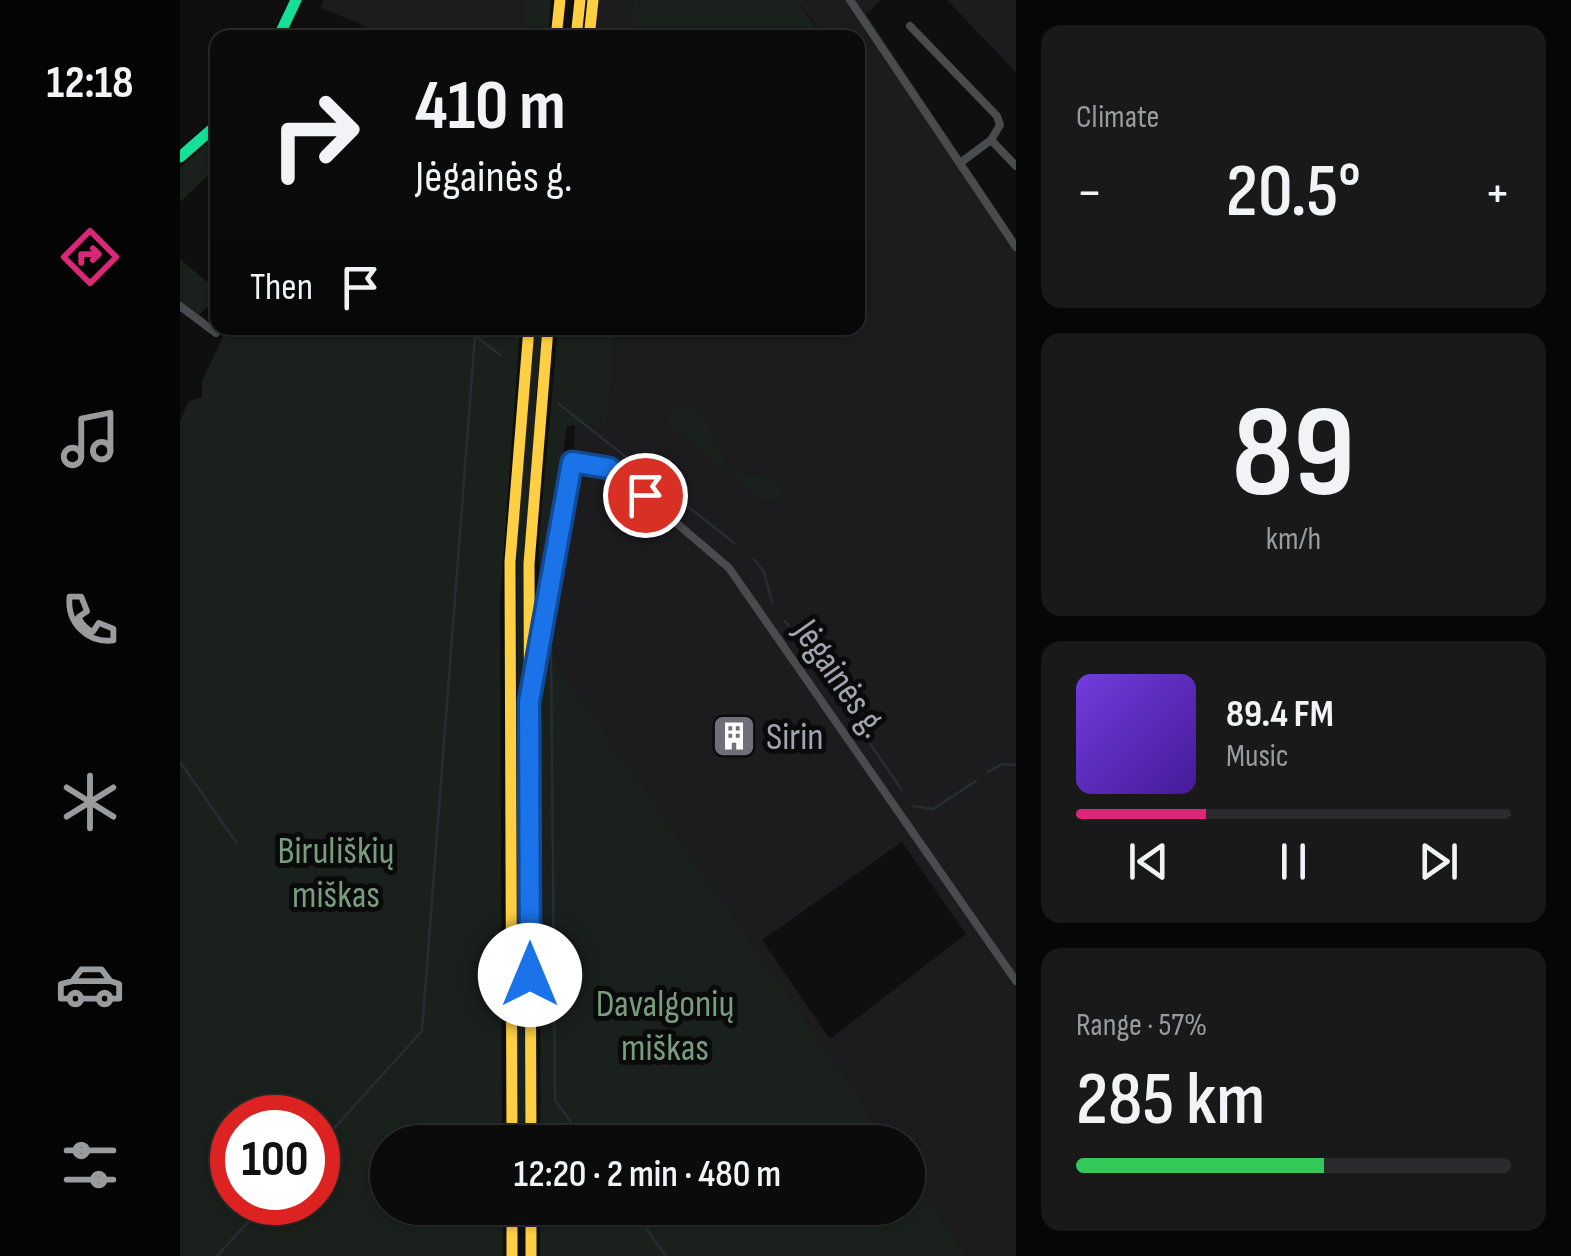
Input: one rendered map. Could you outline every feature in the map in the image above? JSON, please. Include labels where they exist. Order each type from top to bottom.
[{"type":"main road","points":[[282,30],[296,0]]},
{"type":"main road","points":[[557,30],[560,0]]},
{"type":"main road","points":[[577,30],[580,0]]},
{"type":"main road","points":[[590,30],[592,0]]},
{"type":"main road","points":[[180,158],[210,131]]},
{"type":"main road","points":[[512,1125],[510,562],[528,335]]},
{"type":"main road","points":[[531,1125],[530,545],[547,335]]},
{"type":"main road","points":[[529,702],[572,462]]},
{"type":"main road","points":[[512,1225],[512,1256]]},
{"type":"main road","points":[[531,1225],[531,1256]]},
{"type":"street","points":[[850,0],[1016,247]]},
{"type":"street","points":[[910,26],[997,116],[1000,125],[992,140],[960,163]]},
{"type":"street","points":[[992,140],[1016,166]]},
{"type":"street","points":[[180,306],[210,328]]},
{"type":"street","name":"Jėgainės g.","points":[[572,462],[598,464],[619,474],[729,568],[1016,981]]},
{"type":"shaded area","points":[[324,0],[525,0],[522,30],[368,30],[320,8]]},
{"type":"shaded area","points":[[591,0],[633,0],[631,30],[587,30]]},
{"type":"shaded area","points":[[805,0],[881,0],[866,14],[1016,239],[1016,1256],[967,1256],[925,1195],[925,1125],[877,1125],[542,649],[573,493],[575,423],[607,424],[615,335],[865,335],[865,30],[819,30],[800,5]],"holes":[[[902,842],[966,934],[830,1039],[762,940]]]},
{"type":"shaded area","points":[[947,0],[1016,0],[1016,73],[1008,64]]},
{"type":"green space","points":[[525,0],[551,0],[549,30],[522,30]]},
{"type":"green space","points":[[633,0],[805,0],[800,6],[819,30],[631,30]]},
{"type":"green space","points":[[210,141],[210,174],[180,202],[180,168]]},
{"type":"green space","points":[[180,259],[210,284],[210,304],[199,315],[180,301]]},
{"type":"green space","name":"Biruliškių miškas","points":[[224,335],[519,335],[500,602],[502,1125],[370,1125],[370,1225],[503,1225],[503,1256],[180,1256],[180,421],[189,401],[202,397],[202,381]]},
{"type":"green space","points":[[534,335],[542,335],[536,396],[526,1125],[516,1125],[517,541]]},
{"type":"green space","points":[[557,335],[615,335],[607,425],[567,426],[538,631],[539,538]]},
{"type":"green space","points":[[688,403],[703,415],[729,466],[743,474],[777,478],[784,489],[780,500],[764,501],[670,426],[670,411]]},
{"type":"green space","name":"Davalgonių miškas","points":[[542,649],[553,659],[877,1125],[540,1125]]},
{"type":"green space","points":[[925,1195],[967,1256],[540,1256],[540,1225],[925,1225]]},
{"type":"waterway","points":[[474,335],[500,355]]},
{"type":"waterway","points":[[340,1122],[422,1031],[475,336]]},
{"type":"waterway","points":[[559,404],[734,543]]},
{"type":"waterway","points":[[754,559],[764,572],[772,602]]},
{"type":"waterway","points":[[785,621],[902,790]]},
{"type":"waterway","points":[[551,646],[555,1100],[573,1125]]},
{"type":"waterway","points":[[180,762],[236,842]]},
{"type":"waterway","points":[[988,772],[1002,764],[1016,765]]},
{"type":"waterway","points":[[913,806],[933,809],[976,781]]},
{"type":"waterway","points":[[217,1256],[245,1225]]},
{"type":"waterway","points":[[643,1225],[666,1256]]},
{"type":"traffic: fast","points":[[282,30],[296,0]]},
{"type":"traffic: fast","points":[[180,157],[210,131]]},
{"type":"traffic: slow","points":[[557,30],[560,0]]},
{"type":"traffic: slow","points":[[577,30],[580,0]]},
{"type":"traffic: slow","points":[[590,30],[593,0]]},
{"type":"traffic: slow","points":[[512,1125],[510,562],[528,335]]},
{"type":"traffic: slow","points":[[531,1125],[529,564],[547,335]]},
{"type":"traffic: slow","points":[[535,672],[572,462]]},
{"type":"traffic: slow","points":[[512,1225],[512,1256]]},
{"type":"traffic: slow","points":[[531,1225],[531,1256]]},
{"type":"place","name":"Sirin","points":[[734,736]]},
{"type":"route","points":[[530,975],[529,702],[572,462],[609,468],[645,495]]}]
